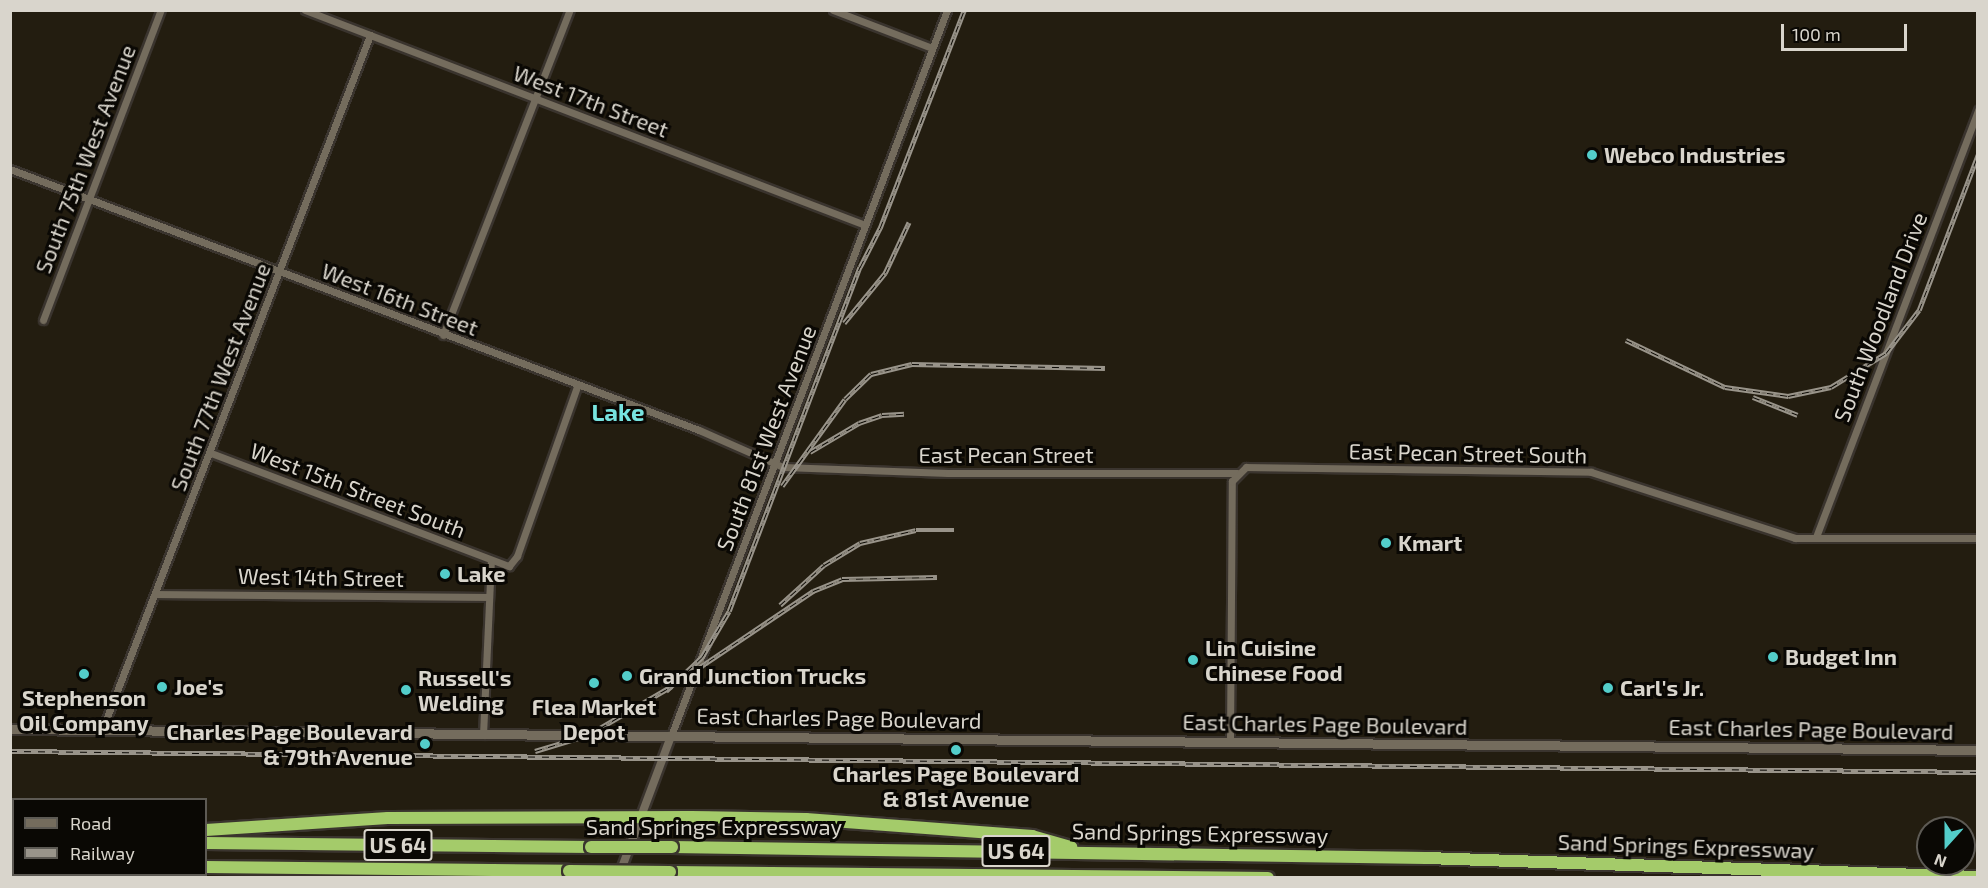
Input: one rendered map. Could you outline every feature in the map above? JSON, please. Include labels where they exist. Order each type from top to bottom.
[{"type":"highway","points":[[207,830],[388,818],[806,819],[1032,836],[1087,852]]},
{"type":"highway","name":"Sand Springs Expressway","points":[[207,843],[1087,852],[1426,858],[1977,878]]},
{"type":"highway","name":"Sand Springs Expressway","points":[[207,867],[1268,878]]},
{"type":"main road","name":"East Charles Page Boulevard","points":[[10,729],[1977,750]]},
{"type":"street","name":"South 75th West Avenue","points":[[43,320],[161,10]]},
{"type":"street","name":"West 17th Street","points":[[305,10],[864,225]]},
{"type":"street","points":[[443,335],[570,10]]},
{"type":"street","points":[[833,10],[933,48]]},
{"type":"street","name":"South 81st West Avenue","points":[[618,878],[947,10]]},
{"type":"street","name":"South 77th West Avenue","points":[[102,730],[211,453],[370,35]]},
{"type":"street","name":"South Woodland Drive","points":[[1816,537],[1977,110]]},
{"type":"street","name":"West 16th Street","points":[[10,169],[776,462]]},
{"type":"street","points":[[483,735],[487,597],[491,562],[508,566],[517,556],[577,387]]},
{"type":"street","name":"West 15th Street South","points":[[211,453],[491,562]]},
{"type":"street","name":"East Pecan Street","points":[[776,462],[793,469],[901,472],[1238,473]]},
{"type":"street","name":"East Pecan Street South","points":[[1238,473],[1246,467],[1591,472],[1795,538],[1977,538]]},
{"type":"street","points":[[1230,742],[1232,491],[1238,473]]},
{"type":"street","name":"West 14th Street","points":[[155,594],[487,597]]},
{"type":"railway","points":[[666,691],[702,657],[729,611],[860,267],[880,228],[964,10]]},
{"type":"railway","points":[[1626,340],[1725,387],[1788,396],[1831,387],[1886,353],[1919,310],[1978,155]]},
{"type":"railway","points":[[844,323],[885,273],[909,222]]},
{"type":"railway","points":[[782,486],[845,399],[871,374],[912,364],[1105,368]]},
{"type":"railway","points":[[1753,397],[1798,415]]},
{"type":"railway","points":[[810,452],[859,423],[882,415],[904,414]]},
{"type":"railway","points":[[780,605],[824,565],[860,543],[916,530],[954,530]]},
{"type":"railway","points":[[697,669],[813,591],[842,579],[937,577]]},
{"type":"railway","points":[[535,751],[588,735],[672,686]]},
{"type":"railway","points":[[10,751],[1978,772]]},
{"type":"place","name":"Webco Industries","points":[[1592,155]]},
{"type":"place","name":"Kmart","points":[[1386,543]]},
{"type":"place","name":"Lake","points":[[445,574]]},
{"type":"place","name":"Budget Inn","points":[[1773,657]]},
{"type":"place","name":"Lin Cuisine Chinese Food","points":[[1193,660]]},
{"type":"place","name":"Stephenson Oil Company","points":[[84,674]]},
{"type":"place","name":"Grand Junction Trucks","points":[[627,676]]},
{"type":"place","name":"Flea Market Depot","points":[[594,683]]},
{"type":"place","name":"Joe's","points":[[162,687]]},
{"type":"place","name":"Carl's Jr.","points":[[1608,688]]},
{"type":"place","name":"Russell's Welding","points":[[406,690]]},
{"type":"place","name":"Charles Page Boulevard & 79th Avenue","points":[[425,744]]},
{"type":"place","name":"Charles Page Boulevard & 81st Avenue","points":[[956,750]]},
{"type":"district","name":"Lake","points":[[618,412]]}]
